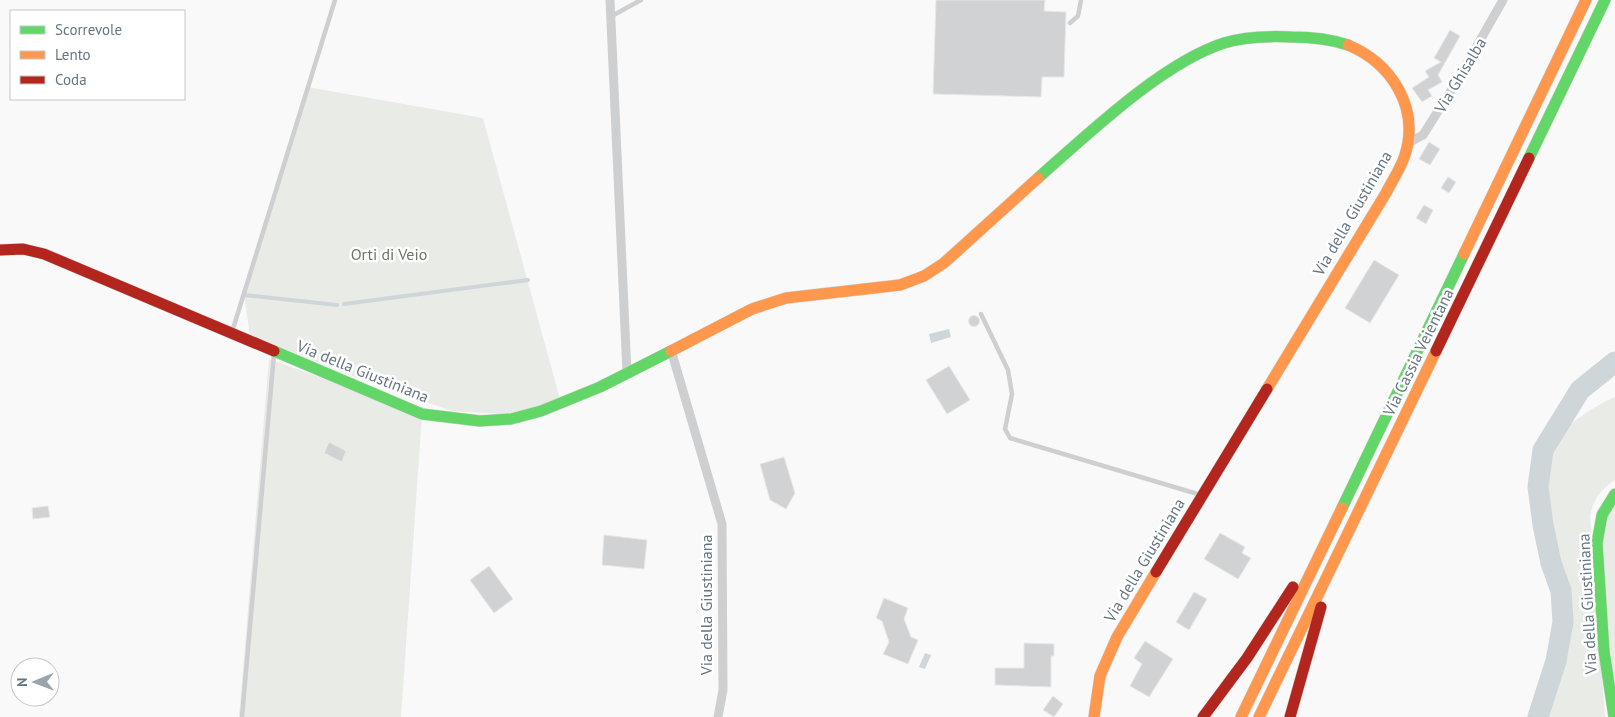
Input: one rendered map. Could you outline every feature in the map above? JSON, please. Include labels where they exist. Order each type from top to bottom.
[{"type":"main road","name":"Via Cassia Veientana","points":[[1241,717],[1586,0]]},
{"type":"main road","name":"Via Cassia Veientana","points":[[1259,717],[1605,0]]},
{"type":"main road","name":"Via della Giustiniana","points":[[0,250],[23,250],[44,254],[422,414],[455,420],[511,419],[555,406],[600,387],[752,309],[786,298],[900,285],[924,276],[944,263],[1076,144],[1140,92],[1202,52],[1233,40],[1276,36],[1320,38],[1344,43],[1367,54],[1391,75],[1402,95],[1408,118],[1408,143],[1404,156],[1386,194],[1114,642],[1098,684],[1094,717]]},
{"type":"main road","name":"Via della Giustiniana","points":[[1614,717],[1604,651],[1597,543],[1602,515],[1615,494]]},
{"type":"main road","points":[[1203,717],[1247,658],[1327,540]]},
{"type":"main road","points":[[1290,717],[1334,561]]},
{"type":"street","points":[[610,0],[609,18],[627,373]]},
{"type":"street","name":"Via Ghisalba","points":[[1408,143],[1423,135],[1462,74],[1503,0]]},
{"type":"street","name":"Via della Giustiniana","points":[[671,350],[702,447],[722,524],[723,690],[718,717]]},
{"type":"lane","points":[[232,333],[335,0]]},
{"type":"lane","points":[[609,18],[641,0]]},
{"type":"lane","points":[[1070,23],[1078,16],[1081,0]]},
{"type":"lane","points":[[981,314],[1008,370],[1012,394],[1005,430],[1010,438],[1202,496]]},
{"type":"lane","points":[[242,717],[274,352]]},
{"type":"green space","name":"Orti di Veio","points":[[307,87],[483,118],[561,403],[503,414],[452,411],[360,379],[250,335],[244,295]]},
{"type":"green space","points":[[269,359],[422,414],[401,717],[239,717]]},
{"type":"green space","points":[[1615,397],[1615,480],[1598,495],[1590,516],[1605,717],[1541,717],[1562,657],[1570,609],[1567,590],[1546,560],[1541,538],[1541,509],[1549,479],[1552,451],[1559,435],[1577,419],[1593,408]]},
{"type":"green space","points":[[1615,502],[1615,704],[1600,532]]},
{"type":"shaded area","points":[[949,329],[951,337],[931,343],[929,334]]},
{"type":"shaded area","points":[[925,653],[931,655],[925,669],[919,667]]},
{"type":"building","points":[[936,0],[1045,0],[1044,11],[1066,12],[1064,77],[1042,77],[1041,97],[933,94]]},
{"type":"building","points":[[1450,30],[1460,36],[1438,75],[1442,82],[1428,90],[1432,96],[1422,102],[1412,88],[1429,77],[1425,71],[1441,62],[1434,58]]},
{"type":"building","points":[[1429,142],[1440,149],[1430,165],[1419,159]]},
{"type":"building","points":[[1448,177],[1456,182],[1449,193],[1441,188]]},
{"type":"building","points":[[1424,205],[1433,210],[1426,224],[1416,218]]},
{"type":"building","points":[[1374,260],[1399,275],[1370,323],[1345,308]]},
{"type":"building","points":[[974,315],[980,321],[974,327],[968,321]]},
{"type":"building","points":[[949,366],[970,400],[947,414],[926,380]]},
{"type":"building","points":[[329,442],[346,451],[342,462],[324,453]]},
{"type":"building","points":[[784,457],[795,493],[786,509],[770,500],[760,464]]},
{"type":"building","points":[[48,506],[50,517],[33,519],[32,508]]},
{"type":"building","points":[[1220,533],[1245,547],[1242,553],[1251,558],[1238,579],[1204,559]]},
{"type":"building","points":[[604,535],[647,540],[644,569],[602,565]]},
{"type":"building","points":[[489,566],[513,599],[494,613],[470,580]]},
{"type":"building","points":[[1194,592],[1207,599],[1189,630],[1176,622]]},
{"type":"building","points":[[884,598],[908,608],[904,619],[911,637],[918,640],[908,664],[883,654],[889,642],[882,621],[876,618]]},
{"type":"building","points":[[1145,641],[1173,659],[1149,697],[1130,686],[1142,664],[1134,658]]},
{"type":"building","points":[[1024,643],[1054,644],[1054,656],[1051,656],[1051,687],[995,685],[995,668],[1024,668]]},
{"type":"building","points":[[1053,696],[1063,704],[1054,717],[1043,710]]},
{"type":"waterway","points":[[344,304],[528,280]]},
{"type":"waterway","points":[[244,295],[337,305]]},
{"type":"waterway","points":[[1538,717],[1556,661],[1563,622],[1561,591],[1551,563],[1538,487],[1543,450],[1580,390],[1615,362]]},
{"type":"traffic: fast","points":[[1529,158],[1605,0]]},
{"type":"traffic: fast","points":[[1038,178],[1126,102],[1176,66],[1200,53],[1224,43],[1258,37],[1314,38],[1348,45]]},
{"type":"traffic: fast","points":[[1342,508],[1464,254]]},
{"type":"traffic: fast","points":[[274,351],[422,414],[480,421],[511,419],[541,411],[600,387],[671,351]]},
{"type":"traffic: fast","points":[[1614,717],[1604,651],[1597,543],[1602,515],[1615,494]]},
{"type":"traffic: slow","points":[[1464,254],[1586,0]]},
{"type":"traffic: slow","points":[[1267,389],[1386,193],[1405,155],[1409,137],[1408,120],[1405,104],[1398,89],[1389,75],[1377,63],[1348,45]]},
{"type":"traffic: slow","points":[[671,351],[752,309],[786,298],[900,285],[924,276],[944,263],[1038,178]]},
{"type":"traffic: slow","points":[[1259,717],[1436,351]]},
{"type":"traffic: slow","points":[[1241,717],[1342,508]]},
{"type":"traffic: slow","points":[[1094,717],[1100,676],[1117,637],[1156,572]]},
{"type":"traffic: jam","points":[[1436,351],[1529,158]]},
{"type":"traffic: jam","points":[[0,250],[23,249],[44,254],[274,351]]},
{"type":"traffic: jam","points":[[1156,572],[1267,389]]},
{"type":"traffic: jam","points":[[1203,717],[1247,658],[1293,587]]},
{"type":"traffic: jam","points":[[1290,717],[1321,607]]}]
